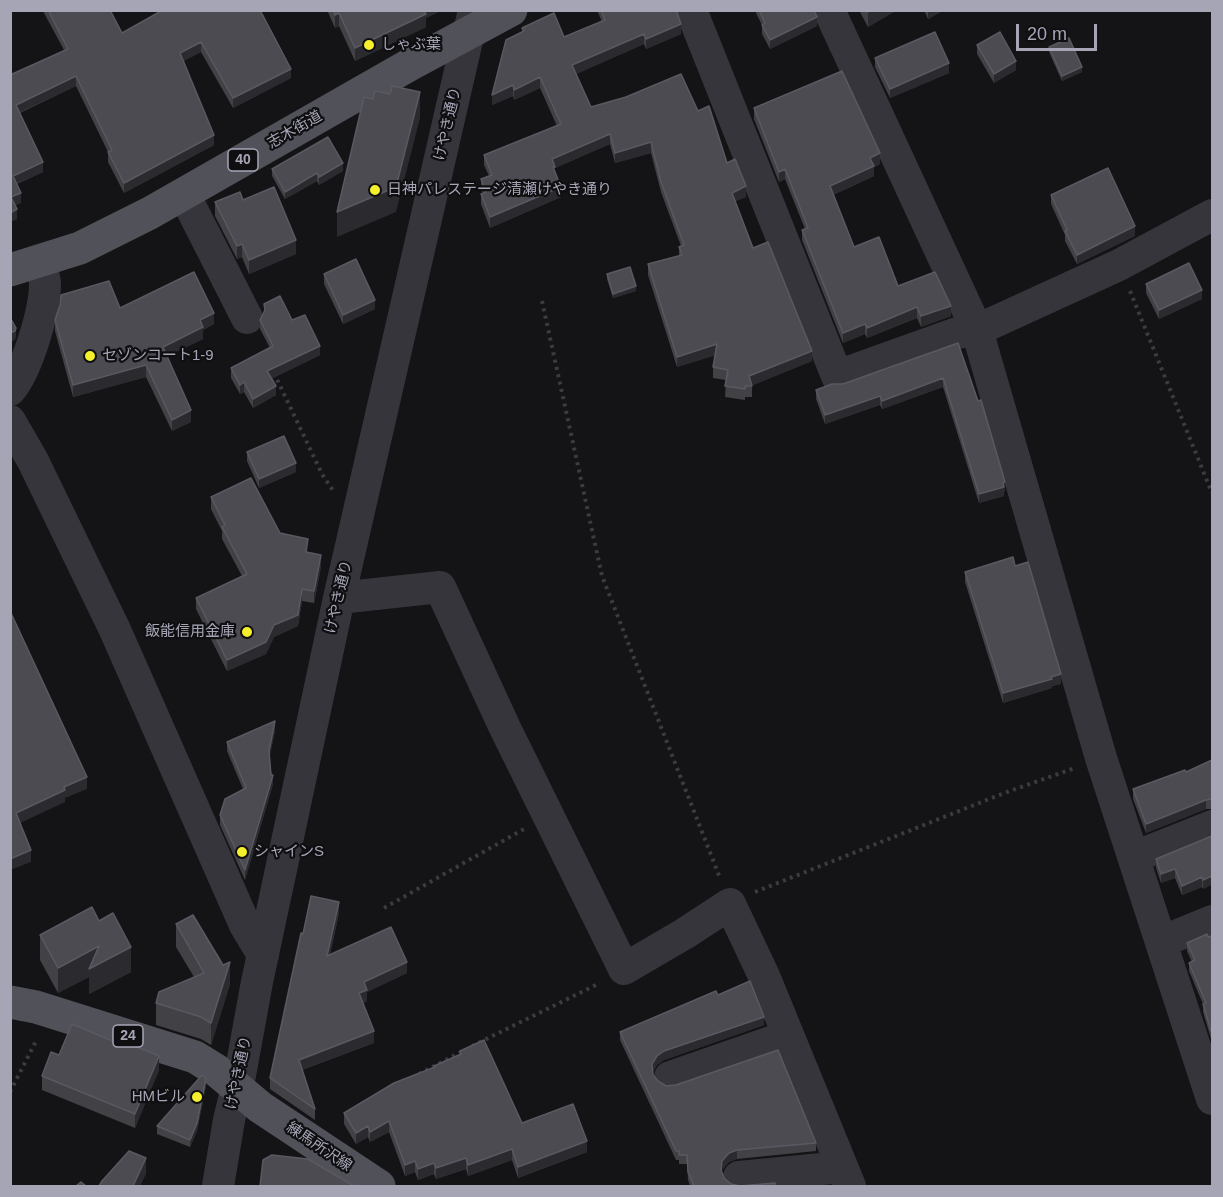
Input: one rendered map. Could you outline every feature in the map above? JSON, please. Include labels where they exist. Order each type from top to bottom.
[{"type":"main road","name":"志木街道","points":[[25,265],[80,248],[184,194],[471,22],[511,10]]},
{"type":"main road","name":"練馬所沢線","points":[[10,1002],[51,1012],[195,1057],[379,1186]]},
{"type":"street","points":[[691,10],[837,376],[957,333],[977,330],[1119,266],[1212,215]]},
{"type":"street","points":[[829,10],[977,330],[1101,758],[1210,1085]]},
{"type":"street","name":"けやき通り","points":[[218,1186],[229,1120],[249,1097],[263,955],[339,598],[471,22]]},
{"type":"street","points":[[184,194],[247,318]]},
{"type":"street","points":[[10,390],[17,382],[27,362],[43,303],[45,283],[25,265]]},
{"type":"street","points":[[10,421],[33,461],[115,630],[245,925],[263,955]]},
{"type":"street","points":[[339,598],[440,587],[505,729],[624,969],[730,904],[788,1035],[846,1177],[739,1177]]},
{"type":"street","points":[[1134,858],[1212,826]]},
{"type":"street","points":[[1161,942],[1212,921]]},
{"type":"street","points":[[670,1077],[788,1035]]},
{"type":"path","points":[[1119,266],[1212,493]]},
{"type":"path","points":[[542,302],[602,576],[730,904],[1008,792],[1101,758]]},
{"type":"path","points":[[272,370],[322,474],[338,498],[360,506]]},
{"type":"path","points":[[384,908],[548,816]]},
{"type":"path","points":[[410,1079],[624,969]]},
{"type":"path","points":[[10,1092],[51,1012]]},
{"type":"building","points":[[48,10],[110,10],[122,33],[163,10],[260,10],[291,69],[233,98],[201,42],[180,53],[214,135],[124,183],[108,152],[112,150],[76,76],[16,105],[43,162],[13,176],[21,193],[11,197],[17,209],[10,213],[10,75],[68,49]]},
{"type":"building","points":[[333,10],[424,10],[426,14],[355,48],[339,13],[335,15]]},
{"type":"building","points":[[601,10],[676,10],[681,24],[646,39],[644,34],[572,65],[591,107],[626,97],[681,74],[698,111],[709,106],[727,163],[735,159],[746,186],[732,193],[753,248],[768,242],[812,351],[749,376],[752,386],[745,386],[745,389],[725,386],[728,370],[713,367],[717,344],[677,357],[648,264],[682,255],[679,247],[684,245],[661,182],[651,142],[615,153],[610,134],[552,159],[561,187],[490,217],[481,194],[486,192],[481,179],[492,175],[484,155],[561,124],[540,77],[514,90],[513,85],[492,95],[506,40],[524,31],[522,28],[554,13],[564,37],[605,20]]},
{"type":"building","points":[[759,10],[814,10],[817,17],[770,40],[762,25],[765,23]]},
{"type":"building","points":[[935,32],[949,63],[890,89],[875,58]]},
{"type":"building","points":[[1000,32],[1016,61],[994,74],[977,45]]},
{"type":"building","points":[[1069,38],[1082,67],[1062,76],[1049,47]]},
{"type":"building","points":[[842,71],[880,153],[870,158],[874,166],[830,186],[854,247],[879,237],[898,286],[935,272],[951,306],[921,316],[917,307],[867,328],[865,324],[843,333],[802,230],[808,228],[785,169],[779,172],[754,108]]},
{"type":"building","points":[[392,86],[420,92],[396,187],[337,212],[364,97],[373,99],[375,91],[390,94]]},
{"type":"building","points":[[328,137],[343,163],[319,177],[317,173],[285,192],[272,169]]},
{"type":"building","points":[[1108,168],[1135,226],[1077,255],[1051,195]]},
{"type":"building","points":[[274,187],[296,240],[249,260],[242,244],[237,246],[215,202],[240,192],[243,200]]},
{"type":"building","points":[[356,259],[375,300],[343,315],[324,274]]},
{"type":"building","points":[[1189,263],[1202,290],[1159,310],[1146,284]]},
{"type":"building","points":[[630,267],[636,286],[613,294],[607,274]]},
{"type":"building","points":[[194,272],[214,313],[200,320],[203,327],[163,347],[191,410],[172,420],[146,365],[73,385],[55,320],[61,295],[109,281],[120,308]]},
{"type":"building","points":[[280,296],[292,320],[305,315],[320,346],[267,371],[276,386],[253,399],[244,382],[240,385],[231,368],[273,346],[260,320],[265,310],[264,304]]},
{"type":"building","points":[[10,317],[16,328],[10,333]]},
{"type":"building","points":[[958,343],[978,401],[981,400],[1005,482],[1004,487],[979,494],[943,378],[882,401],[880,396],[825,415],[816,390],[832,384],[843,384]]},
{"type":"building","points":[[284,436],[296,463],[259,479],[247,452]]},
{"type":"building","points":[[251,478],[280,533],[308,539],[306,552],[321,555],[314,591],[302,589],[298,615],[274,625],[266,642],[227,660],[196,598],[247,574],[222,527],[225,525],[211,497]]},
{"type":"building","points":[[1013,557],[1015,566],[1028,562],[1061,674],[1051,677],[1052,679],[1003,693],[965,572]]},
{"type":"building","points":[[10,611],[87,777],[16,813],[31,850],[10,859]]},
{"type":"building","points":[[275,721],[269,751],[271,775],[273,775],[245,870],[220,815],[225,799],[246,788],[227,742]]},
{"type":"building","points":[[1212,760],[1212,799],[1146,824],[1133,789],[1185,770],[1186,772]]},
{"type":"building","points":[[1212,836],[1212,876],[1203,880],[1202,877],[1182,886],[1175,869],[1161,874],[1156,859]]},
{"type":"building","points":[[311,896],[339,902],[327,956],[391,927],[407,962],[364,982],[367,990],[359,993],[374,1031],[299,1060],[315,1109],[270,1078]]},
{"type":"building","points":[[92,907],[99,921],[113,913],[131,947],[89,969],[99,946],[58,968],[40,935]]},
{"type":"building","points":[[193,915],[223,965],[230,962],[211,1023],[201,1017],[156,1003],[159,992],[204,973],[176,924]]},
{"type":"building","points":[[1207,934],[1208,937],[1212,936],[1212,1034],[1203,1004],[1206,1003],[1189,963],[1195,960],[1187,943]]},
{"type":"building","points":[[750,981],[764,1017],[664,1051],[652,1064],[653,1075],[658,1081],[666,1086],[676,1085],[778,1050],[816,1143],[737,1150],[729,1153],[722,1161],[721,1170],[724,1178],[731,1184],[740,1186],[694,1186],[688,1172],[687,1155],[679,1155],[679,1151],[676,1151],[620,1032],[716,991],[718,995]]},
{"type":"building","points":[[72,1024],[115,1042],[112,1037],[159,1056],[135,1114],[42,1076],[51,1052],[59,1055]]},
{"type":"building","points":[[484,1040],[522,1123],[573,1104],[587,1141],[518,1167],[512,1149],[468,1165],[466,1158],[436,1168],[434,1163],[418,1169],[415,1161],[405,1165],[389,1121],[370,1132],[368,1126],[356,1133],[344,1113],[394,1083],[435,1067],[461,1054],[460,1051]]},
{"type":"building","points":[[202,1075],[206,1078],[197,1123],[190,1140],[157,1126]]},
{"type":"building","points":[[129,1151],[146,1158],[133,1186],[99,1186],[102,1181]]},
{"type":"building","points":[[272,1155],[308,1159],[354,1186],[260,1186],[263,1160]]},
{"type":"building","points":[[775,1183],[775,1186],[740,1186]]},
{"type":"place","name":"しゃぶ葉","points":[[369,45]]},
{"type":"place","name":"日神パレステージ清瀬けやき通り","points":[[375,190]]},
{"type":"place","name":"セゾンコート1-9","points":[[90,356]]},
{"type":"place","name":"飯能信用金庫","points":[[247,632]]},
{"type":"place","name":"シャインS","points":[[242,852]]},
{"type":"place","name":"HMビル","points":[[197,1097]]}]
